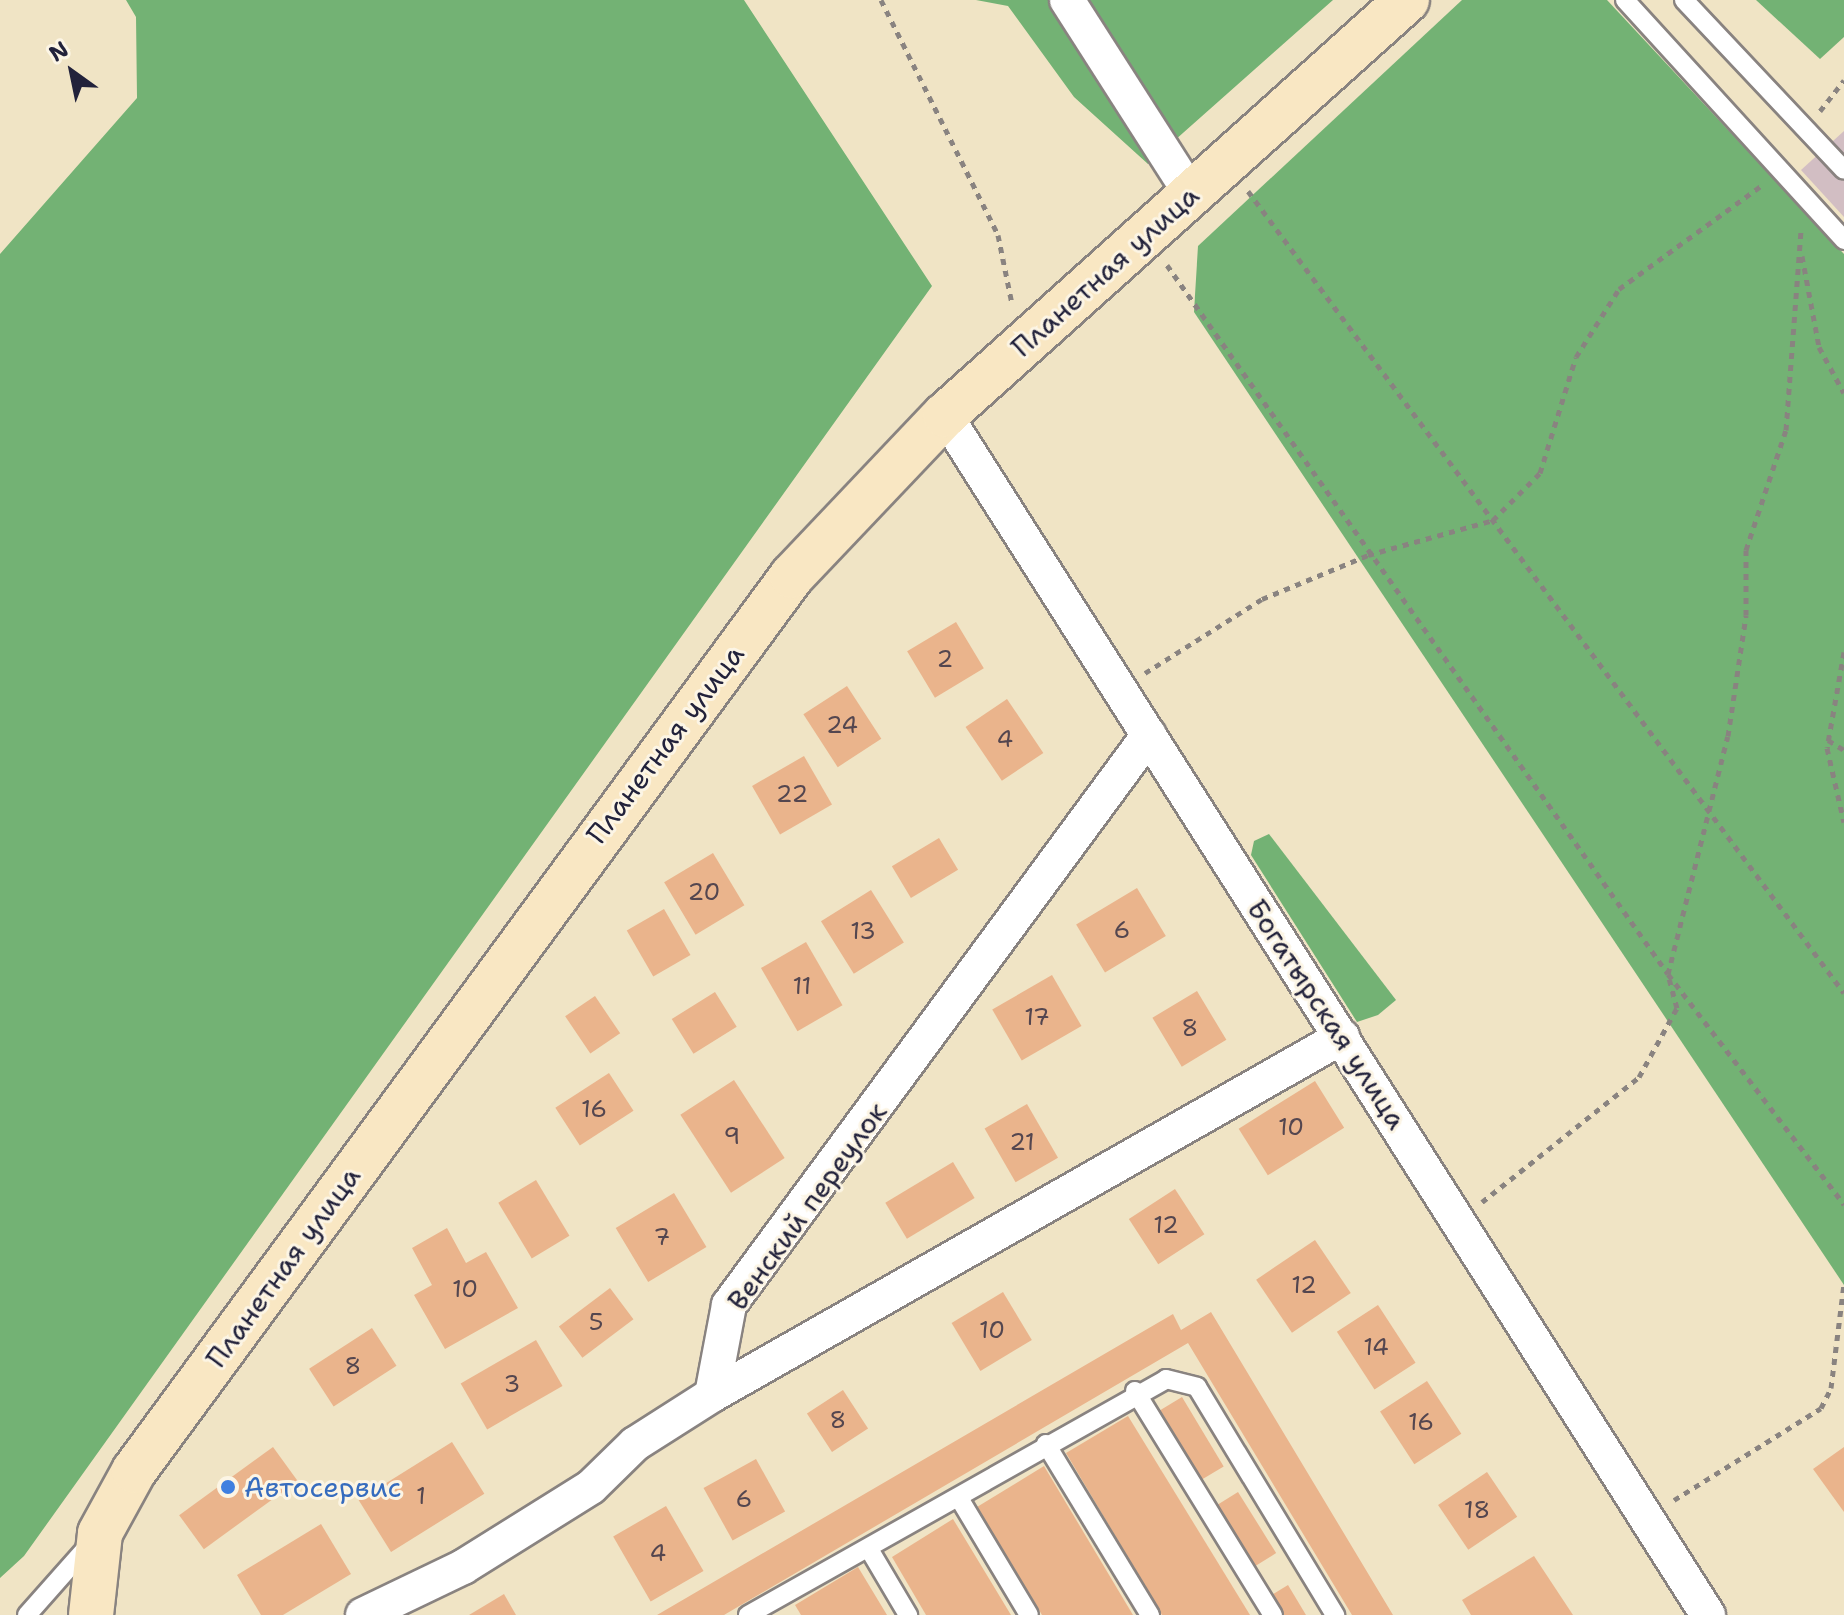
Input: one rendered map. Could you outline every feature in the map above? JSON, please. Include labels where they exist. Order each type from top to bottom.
[{"type":"main road","name":"Планетная улица","points":[[91,1615],[100,1533],[134,1471],[682,719],[792,576],[945,415],[1407,0]]},
{"type":"street","points":[[1067,0],[1191,194]]},
{"type":"street","name":"Богатырская улица","points":[[945,415],[1708,1615]]},
{"type":"street","name":"Венский переулок","points":[[712,1395],[729,1305],[1149,735]]},
{"type":"street","points":[[363,1615],[463,1567],[591,1487],[635,1444],[712,1395],[1342,1037]]},
{"type":"lane","points":[[1625,0],[1799,187],[1844,240]]},
{"type":"lane","points":[[1684,0],[1842,163]]},
{"type":"lane","points":[[748,1615],[779,1607],[869,1549],[1135,1391],[1166,1379],[1197,1387],[1335,1615]]},
{"type":"lane","points":[[1135,1391],[1273,1615]]},
{"type":"lane","points":[[1046,1444],[1150,1615]]},
{"type":"lane","points":[[959,1498],[1029,1615]]},
{"type":"lane","points":[[27,1615],[100,1533]]},
{"type":"lane","points":[[869,1549],[908,1615]]},
{"type":"path","points":[[881,0],[998,235],[1021,348]]},
{"type":"path","points":[[1806,129],[1844,80]]},
{"type":"path","points":[[1227,162],[1844,993]]},
{"type":"path","points":[[1131,682],[1262,599],[1368,555],[1493,520],[1540,473],[1576,357],[1619,289],[1779,168]]},
{"type":"path","points":[[1477,1206],[1639,1077],[1677,1008],[1668,974],[1710,812],[1738,676],[1746,550],[1786,430],[1801,252],[1799,187]]},
{"type":"path","points":[[1146,235],[1368,555],[1668,974],[1844,1204]]},
{"type":"path","points":[[1801,252],[1819,347],[1844,393]]},
{"type":"path","points":[[1844,652],[1828,740],[1844,822]]},
{"type":"path","points":[[1828,740],[1844,750]]},
{"type":"path","points":[[1666,1505],[1821,1408],[1831,1388],[1844,1284]]},
{"type":"shaded area","points":[[1844,131],[1844,217],[1801,170]]},
{"type":"green space","points":[[126,0],[744,0],[932,286],[24,1556],[0,1578],[0,254],[137,98],[136,17]]},
{"type":"green space","points":[[976,0],[1333,0],[1148,164],[1074,97],[1008,6]]},
{"type":"green space","points":[[1462,0],[1607,0],[1844,254],[1844,1285],[1194,312],[1198,246]]},
{"type":"green space","points":[[1756,0],[1844,0],[1844,37],[1820,59]]},
{"type":"green space","points":[[1269,834],[1396,1000],[1378,1015],[1357,1022],[1251,855],[1254,841]]},
{"type":"building","points":[[956,622],[984,668],[935,698],[907,651]]},
{"type":"building","points":[[847,686],[881,739],[838,767],[803,714]]},
{"type":"building","points":[[1007,699],[1043,753],[1002,781],[966,727]]},
{"type":"building","points":[[804,756],[832,804],[780,834],[752,786]]},
{"type":"building","points":[[939,838],[958,870],[911,898],[892,866]]},
{"type":"building","points":[[713,853],[744,905],[696,935],[664,882]]},
{"type":"building","points":[[1137,888],[1166,936],[1105,973],[1076,925]]},
{"type":"building","points":[[871,890],[904,943],[854,974],[821,921]]},
{"type":"building","points":[[664,909],[690,955],[653,976],[627,931]]},
{"type":"building","points":[[806,942],[842,1005],[797,1031],[761,968]]},
{"type":"building","points":[[1052,975],[1082,1026],[1022,1061],[992,1010]]},
{"type":"building","points":[[1197,991],[1226,1040],[1182,1067],[1152,1018]]},
{"type":"building","points":[[715,992],[737,1027],[693,1054],[672,1019]]},
{"type":"building","points":[[595,996],[620,1033],[590,1053],[565,1016]]},
{"type":"building","points":[[609,1073],[634,1111],[580,1146],[555,1108]]},
{"type":"building","points":[[734,1080],[785,1158],[731,1193],[680,1115]]},
{"type":"building","points":[[1315,1081],[1344,1128],[1268,1175],[1239,1129]]},
{"type":"building","points":[[1027,1104],[1058,1158],[1016,1182],[985,1128]]},
{"type":"building","points":[[953,1162],[975,1198],[907,1239],[885,1203]]},
{"type":"building","points":[[536,1180],[569,1236],[532,1258],[498,1203]]},
{"type":"building","points":[[1175,1189],[1204,1234],[1158,1264],[1129,1219]]},
{"type":"building","points":[[674,1193],[706,1247],[648,1282],[616,1228]]},
{"type":"building","points":[[447,1228],[466,1263],[486,1252],[518,1308],[445,1349],[414,1295],[432,1285],[412,1248]]},
{"type":"building","points":[[1315,1240],[1351,1293],[1292,1333],[1256,1280]]},
{"type":"building","points":[[610,1288],[633,1319],[582,1358],[559,1327]]},
{"type":"building","points":[[1003,1292],[1032,1340],[980,1371],[952,1323]]},
{"type":"building","points":[[1378,1305],[1416,1363],[1374,1390],[1337,1332]]},
{"type":"building","points":[[1211,1312],[1393,1615],[1352,1615],[1188,1343],[724,1615],[657,1615],[1173,1314],[1181,1330]]},
{"type":"building","points":[[372,1328],[397,1366],[334,1407],[309,1369]]},
{"type":"building","points":[[536,1340],[562,1386],[487,1429],[461,1384]]},
{"type":"building","points":[[1427,1381],[1461,1434],[1414,1464],[1380,1411]]},
{"type":"building","points":[[843,1390],[868,1429],[832,1452],[807,1413]]},
{"type":"building","points":[[1182,1397],[1224,1466],[1201,1480],[1160,1410]]},
{"type":"building","points":[[1128,1416],[1250,1615],[1162,1615],[1066,1453]]},
{"type":"building","points":[[452,1442],[484,1494],[391,1552],[359,1500]]},
{"type":"building","points":[[273,1447],[298,1481],[204,1549],[179,1515]]},
{"type":"building","points":[[1844,1447],[1844,1512],[1813,1469]]},
{"type":"building","points":[[756,1459],[785,1511],[733,1541],[704,1488]]},
{"type":"building","points":[[1044,1466],[1133,1615],[1042,1615],[977,1507]]},
{"type":"building","points":[[1487,1472],[1517,1517],[1468,1550],[1438,1505]]},
{"type":"building","points":[[1238,1492],[1276,1553],[1253,1567],[1215,1506]]},
{"type":"building","points":[[666,1506],[704,1571],[651,1601],[613,1537]]},
{"type":"building","points":[[953,1519],[1011,1615],[926,1615],[892,1557]]},
{"type":"building","points":[[321,1524],[351,1574],[283,1615],[261,1615],[237,1575]]},
{"type":"building","points":[[1534,1556],[1573,1615],[1471,1615],[1462,1600]]},
{"type":"building","points":[[858,1567],[887,1615],[801,1615],[795,1605]]},
{"type":"building","points":[[1288,1585],[1306,1615],[1281,1615],[1270,1596]]},
{"type":"building","points":[[504,1594],[516,1615],[469,1615]]},
{"type":"place","name":"Автосервис","points":[[228,1487]]}]
